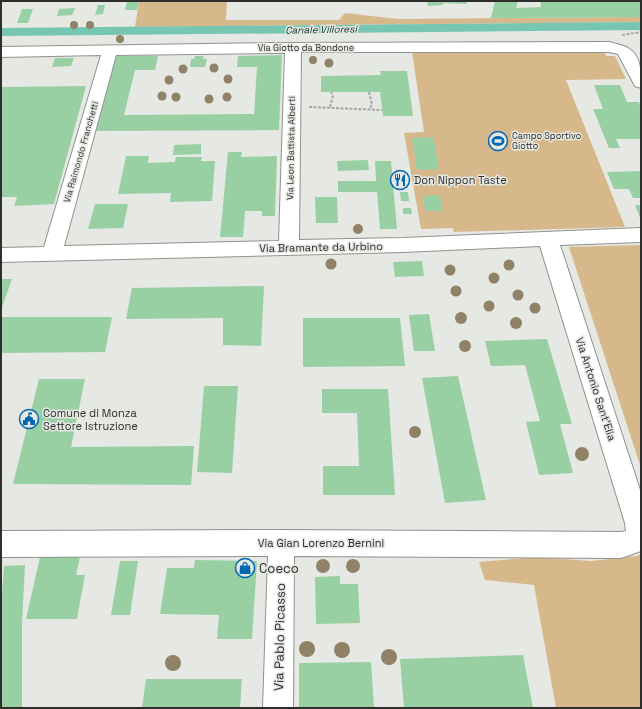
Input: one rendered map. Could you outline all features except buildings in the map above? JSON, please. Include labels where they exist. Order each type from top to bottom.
[{"type":"street","name":"Via Giotto da Bondone","points":[[1,52],[293,48],[610,47],[623,51],[628,57],[641,83]]},
{"type":"street","name":"Via Leon Battista Alberti","points":[[289,248],[293,48]]},
{"type":"street","name":"Via Raimondo Franchetti","points":[[52,254],[110,50]]},
{"type":"street","name":"Via Bramante da Urbino","points":[[1,255],[548,240],[641,235]]},
{"type":"street","name":"Via Antonio Sant'Elia","points":[[548,240],[638,523],[639,539]]},
{"type":"street","name":"Via Gian Lorenzo Bernini","points":[[1,544],[281,543],[621,545],[639,539]]},
{"type":"street","name":"Via Pablo Picasso","points":[[278,708],[281,543]]},
{"type":"path","points":[[330,108],[333,96],[331,92]]},
{"type":"path","points":[[368,109],[372,104],[369,92]]},
{"type":"path","points":[[306,107],[382,110]]},
{"type":"shaded area","points":[[139,1],[227,1],[226,20],[339,20],[345,13],[398,19],[641,17],[641,22],[135,27]]},
{"type":"shaded area","name":"Campo Sportivo Giotto","points":[[412,52],[605,52],[606,56],[615,56],[626,79],[566,80],[625,227],[454,232],[453,228],[421,229],[404,133],[424,132]]},
{"type":"shaded area","points":[[641,245],[641,468],[569,247]]},
{"type":"shaded area","points":[[641,554],[641,708],[556,708],[534,585],[485,580],[479,562],[536,557],[591,561],[637,556]]},
{"type":"waterway","name":"Canale Villoresi","points":[[1,32],[641,26]]},
{"type":"place","name":"Campo Sportivo Giotto","points":[[498,141]]},
{"type":"place","name":"Don Nippon Taste","points":[[400,180]]},
{"type":"place","name":"Comune di Monza Settore Istruzione","points":[[29,419]]},
{"type":"place","name":"Coeco","points":[[245,568]]}]
